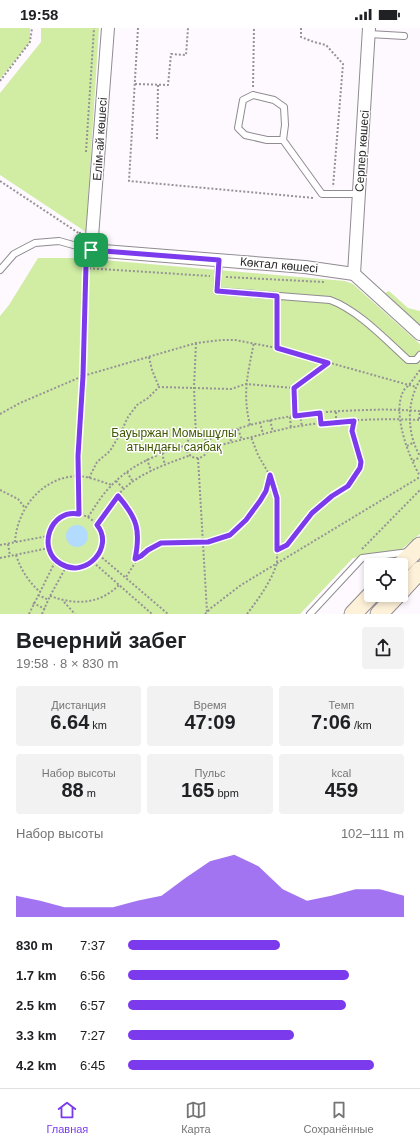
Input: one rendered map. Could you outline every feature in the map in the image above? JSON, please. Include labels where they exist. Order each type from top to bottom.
[{"type":"main road","points":[[408,558],[417,549]]},
{"type":"main road","points":[[408,583],[420,570]]},
{"type":"main road","points":[[352,614],[364,602]]},
{"type":"main road","points":[[379,614],[390,602]]},
{"type":"street","name":"Елім-ай көшесі","points":[[91,250],[108,28]]},
{"type":"street","name":"Серпер көшесі","points":[[354,274],[369,31]]},
{"type":"street","name":"Көктал көшесі","points":[[91,250],[305,267],[354,274]]},
{"type":"street","points":[[354,274],[420,334]]},
{"type":"lane","points":[[369,31],[404,36]]},
{"type":"lane","points":[[283,140],[267,140],[245,135],[238,128],[243,100],[253,95],[274,100],[284,107],[285,125],[283,140],[322,194],[359,194]]},
{"type":"lane","points":[[0,270],[14,254],[35,243],[59,241],[91,250]]},
{"type":"lane","points":[[219,260],[217,291],[330,300],[340,304],[354,313],[408,360],[416,360],[420,354]]},
{"type":"lane","points":[[310,614],[362,558],[417,549]]},
{"type":"path","points":[[0,81],[30,42],[32,28]]},
{"type":"path","points":[[85,157],[94,28]]},
{"type":"path","points":[[138,28],[130,181],[317,199],[322,194]]},
{"type":"path","points":[[135,84],[168,85],[171,54],[186,55],[188,28]]},
{"type":"path","points":[[253,95],[254,28]]},
{"type":"path","points":[[301,28],[301,37],[326,45],[343,64],[332,194]]},
{"type":"path","points":[[156,139],[158,85]]},
{"type":"path","points":[[0,181],[80,234],[81,226]]},
{"type":"path","points":[[79,514],[78,456],[83,376],[86,268],[91,250]]},
{"type":"path","points":[[86,268],[218,276]]},
{"type":"path","points":[[277,296],[277,348]]},
{"type":"path","points":[[0,414],[20,403],[83,376],[196,343],[235,340],[254,342],[416,387]]},
{"type":"path","points":[[250,425],[246,399],[246,384],[254,342]]},
{"type":"path","points":[[196,343],[194,387],[196,437]]},
{"type":"path","points":[[149,357],[152,370],[159,387]]},
{"type":"path","points":[[89,478],[97,462],[110,452],[128,416],[137,405],[148,398],[159,387],[231,389],[246,384],[294,388],[328,363]]},
{"type":"path","points":[[206,613],[241,585],[420,476],[412,461],[407,446],[400,410],[403,391],[420,370]]},
{"type":"path","points":[[412,461],[420,457],[411,431],[410,411],[412,396],[420,382]]},
{"type":"path","points":[[294,388],[295,416]]},
{"type":"path","points":[[206,441],[238,428],[260,422],[300,415],[368,410],[420,411],[420,420],[401,419],[321,424],[291,428],[208,448]]},
{"type":"path","points":[[336,412],[336,423]]},
{"type":"path","points":[[320,413],[321,424]]},
{"type":"path","points":[[300,415],[302,427]]},
{"type":"path","points":[[290,417],[291,428]]},
{"type":"path","points":[[270,420],[273,432]]},
{"type":"path","points":[[277,550],[287,545],[312,513],[332,496],[348,486],[360,468],[361,462],[352,431],[354,421]]},
{"type":"path","points":[[260,422],[263,434]]},
{"type":"path","points":[[238,428],[242,440]]},
{"type":"path","points":[[227,432],[232,443]]},
{"type":"path","points":[[201,437],[206,441],[208,448],[205,455],[198,458],[191,455],[187,451],[187,445],[191,439],[201,437]]},
{"type":"path","points":[[248,614],[263,593],[275,571],[277,563],[277,498],[270,475],[258,455],[251,438]]},
{"type":"path","points":[[407,446],[414,442]]},
{"type":"path","points":[[88,517],[112,485],[127,472],[147,459],[187,445]]},
{"type":"path","points":[[162,453],[165,465]]},
{"type":"path","points":[[97,525],[118,496],[133,482],[151,471],[191,455]]},
{"type":"path","points":[[198,458],[206,613]]},
{"type":"path","points":[[147,459],[151,471]]},
{"type":"path","points":[[127,472],[133,482]]},
{"type":"path","points":[[135,559],[161,543],[208,542],[230,535],[246,520],[266,491],[270,475]]},
{"type":"path","points":[[15,542],[18,522],[25,508],[35,495],[49,484],[61,478],[78,476],[112,485]]},
{"type":"path","points":[[116,481],[124,489]]},
{"type":"path","points":[[0,490],[18,499],[25,508]]},
{"type":"path","points":[[118,496],[136,520],[138,543],[135,563],[126,577]]},
{"type":"path","points":[[79,514],[88,517],[97,525],[102,536],[102,546],[99,554],[93,562],[85,566],[66,567],[56,560],[50,553],[48,536],[52,526],[58,519],[67,515],[79,514]]},
{"type":"path","points":[[0,545],[48,536]]},
{"type":"path","points":[[8,544],[10,556]]},
{"type":"path","points":[[0,557],[49,548]]},
{"type":"path","points":[[99,554],[168,614]]},
{"type":"path","points":[[16,555],[21,569],[30,583],[40,592]]},
{"type":"path","points":[[29,614],[56,560]]},
{"type":"path","points":[[93,562],[152,614]]},
{"type":"path","points":[[42,614],[66,567]]},
{"type":"path","points":[[50,596],[63,601],[83,603],[95,600],[112,592],[120,585]]},
{"type":"path","points":[[38,595],[48,600]]},
{"type":"path","points":[[63,601],[75,614]]},
{"type":"path","points":[[34,603],[45,609]]},
{"type":"green space","points":[[0,28],[30,28],[30,42],[0,79]]},
{"type":"green space","points":[[41,28],[99,28],[86,232],[0,175],[0,93],[41,42]]},
{"type":"green space","name":"Бауыржан Момышұлы атындағы саябақ","points":[[38,258],[80,258],[345,281],[353,284],[420,344],[420,534],[397,553],[353,558],[300,614],[0,614],[0,316],[9,305]]},
{"type":"green space","points":[[389,291],[408,308],[420,311],[420,325],[385,293]]},
{"type":"water","points":[[77,525],[85,528],[88,536],[85,544],[77,547],[69,544],[66,536],[69,528]]},
{"type":"route","points":[[91,250],[219,260],[217,291],[277,296],[277,348],[328,363],[294,388],[295,416],[320,413],[321,424],[354,421],[352,431],[361,462],[360,468],[348,486],[332,496],[312,513],[298,533],[287,545],[277,550],[277,498],[270,475],[266,491],[246,520],[230,535],[218,540],[208,542],[161,543],[135,559],[138,543],[136,520],[118,496],[97,525],[102,536],[102,546],[99,554],[93,562],[76,568],[66,567],[56,560],[50,553],[48,534],[52,526],[58,519],[67,515],[76,513],[79,514],[78,456],[83,376],[86,265],[91,250]]}]
